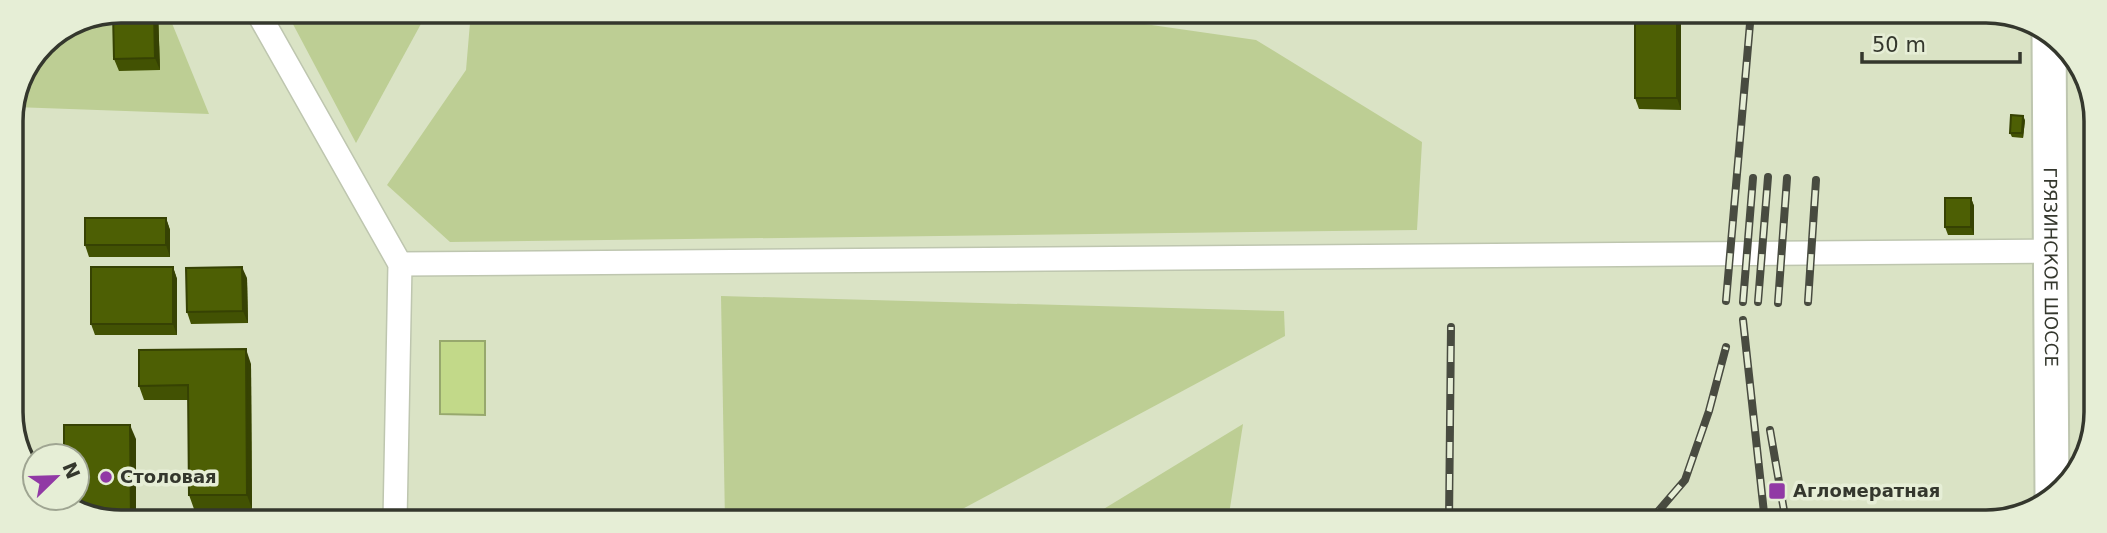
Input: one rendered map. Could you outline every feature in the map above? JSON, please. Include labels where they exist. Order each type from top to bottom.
[{"type":"main road","name":"ГРЯЗИНСКОЕ ШОССЕ","points":[[2049,45],[2052,485]]},
{"type":"street","points":[[264,23],[400,264],[395,510]]},
{"type":"street","points":[[400,264],[2051,251]]},
{"type":"shaded area","points":[[172,23],[209,114],[24,107],[33,77],[43,61],[71,36],[108,24]]},
{"type":"shaded area","points":[[292,23],[421,23],[356,143]]},
{"type":"shaded area","points":[[470,23],[1138,23],[1256,40],[1422,142],[1417,230],[450,242],[387,185],[466,70]]},
{"type":"shaded area","points":[[1987,23],[2018,28],[2056,51],[2074,77],[2082,101],[2082,432],[2071,461],[2051,486],[2036,497],[2012,507],[1993,510],[101,508],[91,505],[91,442],[28,442],[25,432],[23,114],[33,77],[56,47],[89,28],[108,24]]},
{"type":"shaded area","points":[[721,296],[1284,311],[1285,336],[961,510],[725,510]]},
{"type":"shaded area","points":[[440,341],[485,341],[485,415],[440,414]]},
{"type":"shaded area","points":[[1243,424],[1230,510],[1102,510]]},
{"type":"building","points":[[154,23],[155,58],[114,59],[113,24]]},
{"type":"building","points":[[1635,23],[1677,23],[1677,98],[1635,98]]},
{"type":"building","points":[[2011,115],[2023,116],[2022,133],[2010,133]]},
{"type":"building","points":[[1945,198],[1971,198],[1971,227],[1945,227]]},
{"type":"building","points":[[85,218],[166,218],[166,245],[85,245]]},
{"type":"building","points":[[91,267],[173,267],[173,324],[91,324]]},
{"type":"building","points":[[242,267],[243,311],[187,312],[186,268]]},
{"type":"building","points":[[246,349],[247,495],[189,495],[188,385],[139,386],[139,350]]},
{"type":"building","points":[[64,425],[130,425],[131,510],[91,505],[91,442],[64,442]]},
{"type":"railway","points":[[1726,301],[1750,23]]},
{"type":"railway","points":[[1758,302],[1768,177]]},
{"type":"railway","points":[[1743,302],[1753,178]]},
{"type":"railway","points":[[1778,303],[1787,178]]},
{"type":"railway","points":[[1808,302],[1816,180]]},
{"type":"railway","points":[[1743,320],[1764,510]]},
{"type":"railway","points":[[1449,510],[1451,327]]},
{"type":"railway","points":[[1659,510],[1685,480],[1709,411],[1726,347]]},
{"type":"railway","points":[[1770,430],[1784,510]]},
{"type":"place","name":"Столовая","points":[[106,477]]},
{"type":"place","name":"Агломератная","points":[[1777,491]]}]
